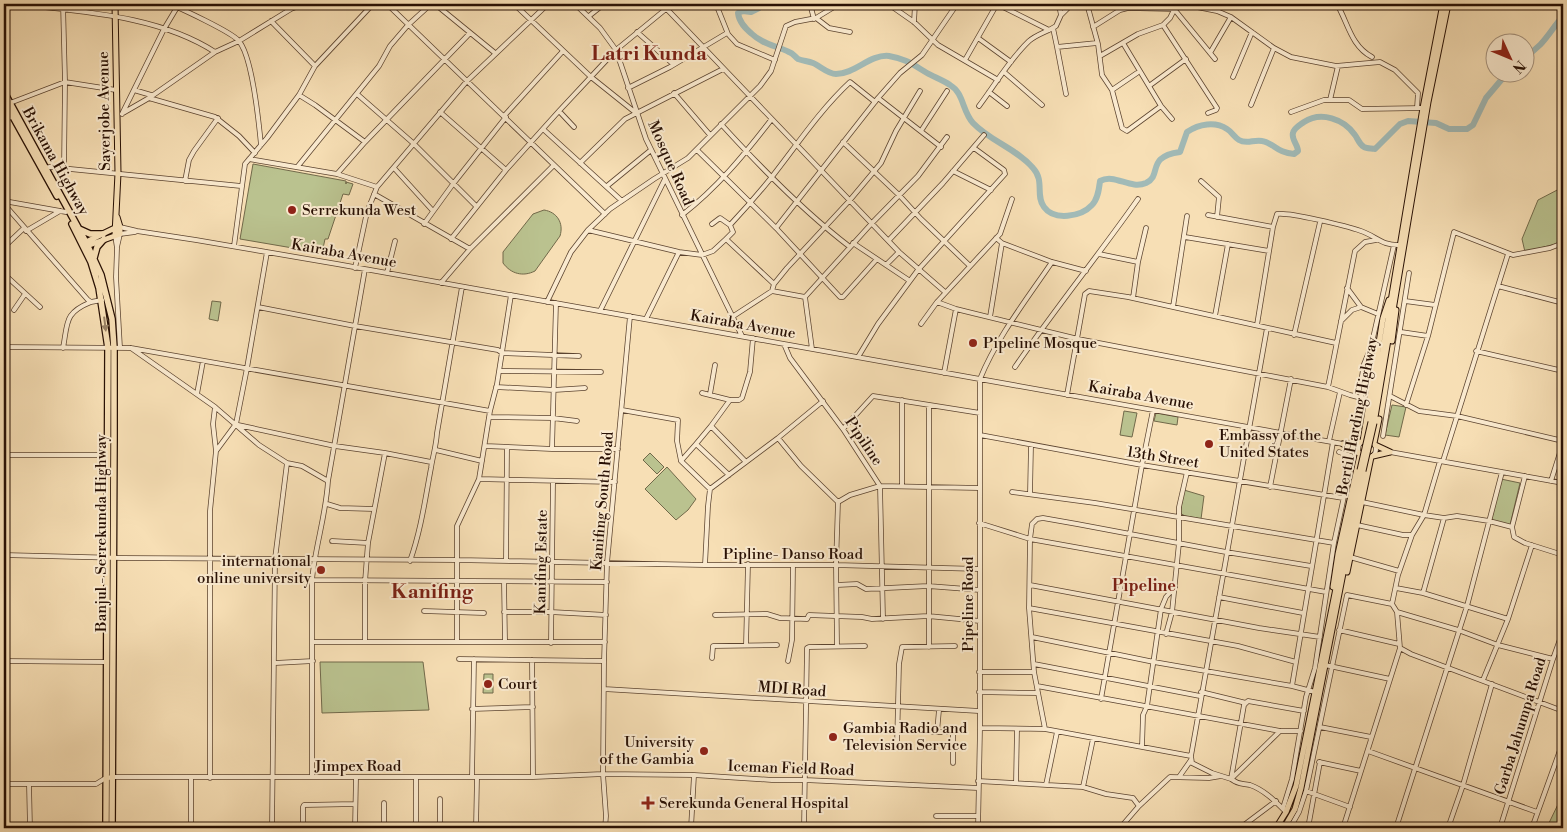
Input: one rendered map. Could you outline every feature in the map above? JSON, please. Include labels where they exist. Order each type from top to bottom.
[{"type":"highway","name":"Brikama Highway","points":[[4,92],[85,244]]},
{"type":"highway","name":"Brikama Highway","points":[[4,100],[44,168],[63,212],[85,244]]},
{"type":"highway","points":[[78,228],[90,234],[104,237],[96,247],[94,258]]},
{"type":"highway","name":"Banjul - Serrekunda Highway","points":[[85,244],[94,258],[106,292],[112,319],[114,348],[109,778],[106,828]]},
{"type":"highway","name":"Banjul - Serrekunda Highway","points":[[85,244],[95,274],[114,348],[108,455],[111,557],[106,662],[112,828]]},
{"type":"main road","name":"Sayerjobe Avenue","points":[[115,4],[118,235]]},
{"type":"main road","name":"Bertil Harding Highway","points":[[1424,114],[1420,108],[1443,4]]},
{"type":"main road","name":"Bertil Harding Highway","points":[[1393,298],[1397,245],[1448,4]]},
{"type":"main road","name":"Bertil Harding Highway","points":[[1276,828],[1296,786],[1337,593],[1392,306],[1422,124]]},
{"type":"main road","name":"Kairaba Avenue","points":[[104,237],[117,227]]},
{"type":"main road","name":"Kairaba Avenue","points":[[85,244],[104,237],[118,235]]},
{"type":"main road","points":[[1344,444],[1362,441],[1385,312],[1388,302],[1393,298]]},
{"type":"main road","points":[[1390,452],[1375,444],[1396,319],[1393,298]]},
{"type":"main road","points":[[1344,444],[1359,454],[1333,584],[1337,593],[1343,586],[1372,457],[1390,452]]},
{"type":"main road","name":"Bertil Harding Highway","points":[[1284,828],[1294,809],[1301,788],[1337,593]]},
{"type":"street","points":[[16,4],[115,16],[164,29],[203,44],[215,52]]},
{"type":"street","points":[[63,4],[65,82],[64,168]]},
{"type":"street","points":[[170,4],[178,5],[239,41],[249,64],[258,112],[261,145]]},
{"type":"street","points":[[284,4],[291,9]]},
{"type":"street","points":[[116,117],[150,97],[215,52],[239,41],[291,9],[304,4]]},
{"type":"street","points":[[234,246],[245,164],[299,95],[315,66],[373,4]]},
{"type":"street","points":[[387,4],[605,214]]},
{"type":"street","points":[[298,166],[379,66],[390,46],[408,25],[431,4]]},
{"type":"street","points":[[435,4],[495,53]]},
{"type":"street","points":[[514,4],[591,77],[636,113]]},
{"type":"street","points":[[356,268],[367,212],[377,187],[466,81],[548,4]]},
{"type":"street","name":"Mosque Road","points":[[576,4],[607,36],[616,50],[636,113],[651,150],[742,336]]},
{"type":"street","points":[[588,16],[604,4]]},
{"type":"street","points":[[662,4],[899,252],[945,292]]},
{"type":"street","points":[[451,238],[530,142],[616,50],[672,4]]},
{"type":"street","points":[[716,4],[728,34],[737,44],[775,60]]},
{"type":"street","points":[[810,4],[815,18],[829,28],[850,32]]},
{"type":"street","points":[[547,302],[571,252],[588,230],[622,201],[688,158],[750,98],[768,77],[779,49],[783,31],[790,24],[815,18],[839,4]]},
{"type":"street","points":[[914,22],[915,4]]},
{"type":"street","points":[[776,228],[796,200],[878,98],[900,73],[916,61],[933,40],[957,4]]},
{"type":"street","points":[[965,60],[997,4],[1051,29],[1057,47],[1066,94]]},
{"type":"street","points":[[1061,15],[1062,4]]},
{"type":"street","points":[[979,106],[1011,62],[1030,40],[1058,23],[1061,15],[1072,4]]},
{"type":"street","points":[[1087,4],[1100,56],[1102,75],[1112,90],[1122,128],[1125,131],[1161,106]]},
{"type":"street","points":[[1100,56],[1138,34],[1163,24],[1170,18],[1177,4]]},
{"type":"street","points":[[1182,4],[1217,11],[1231,17],[1274,48],[1290,57],[1338,66],[1380,62]]},
{"type":"street","points":[[1291,112],[1324,100],[1349,100],[1362,109],[1420,108],[1418,93],[1395,70],[1363,53],[1359,48],[1337,4]]},
{"type":"street","points":[[122,114],[178,5]]},
{"type":"street","points":[[894,8],[914,22],[938,45],[998,80]]},
{"type":"street","points":[[1093,27],[1120,10],[1128,8],[1174,9],[1215,59]]},
{"type":"street","points":[[1210,53],[1231,17]]},
{"type":"street","points":[[271,21],[315,66]]},
{"type":"street","points":[[1163,24],[1217,108],[1208,113]]},
{"type":"street","points":[[637,32],[673,64]]},
{"type":"street","points":[[1233,77],[1252,32]]},
{"type":"street","points":[[337,174],[365,142],[470,33]]},
{"type":"street","points":[[628,88],[728,34]]},
{"type":"street","points":[[978,38],[1011,62]]},
{"type":"street","points":[[1057,47],[1097,43]]},
{"type":"street","points":[[1122,43],[1161,106],[1172,119]]},
{"type":"street","points":[[1251,105],[1274,48]]},
{"type":"street","points":[[424,224],[504,116],[563,51]]},
{"type":"street","points":[[1367,64],[1372,57]]},
{"type":"street","points":[[1149,86],[1186,59]]},
{"type":"street","points":[[1330,100],[1338,66]]},
{"type":"street","points":[[580,163],[625,119],[723,69]]},
{"type":"street","points":[[1004,72],[1042,105]]},
{"type":"street","points":[[1112,90],[1137,73]]},
{"type":"street","points":[[10,103],[65,82],[116,90]]},
{"type":"street","points":[[730,225],[771,178],[826,106],[850,82],[875,102]]},
{"type":"street","points":[[134,90],[150,97],[218,118],[255,153]]},
{"type":"street","points":[[732,317],[772,291],[774,284],[787,268],[874,172],[881,163],[920,91]]},
{"type":"street","points":[[921,131],[947,91]]},
{"type":"street","points":[[989,92],[1007,106]]},
{"type":"street","points":[[674,93],[710,135]]},
{"type":"street","points":[[357,94],[413,143],[476,206]]},
{"type":"street","points":[[299,95],[365,142]]},
{"type":"street","points":[[878,98],[941,147]]},
{"type":"street","points":[[559,111],[574,127]]},
{"type":"street","points":[[440,112],[506,170]]},
{"type":"street","points":[[4,121],[12,116]]},
{"type":"street","points":[[185,181],[189,160],[218,118]]},
{"type":"street","points":[[682,216],[705,198],[746,152],[771,120]]},
{"type":"street","points":[[721,124],[771,178],[825,227],[910,281]]},
{"type":"street","points":[[543,129],[622,201]]},
{"type":"street","points":[[888,240],[916,213],[984,135]]},
{"type":"street","points":[[805,297],[872,223],[900,196],[941,147],[947,137]]},
{"type":"street","points":[[843,142],[970,266]]},
{"type":"street","points":[[858,357],[878,324],[918,270],[1005,174],[1004,170],[974,148]]},
{"type":"street","points":[[607,186],[651,150]]},
{"type":"street","points":[[697,150],[776,228],[842,298],[877,259]]},
{"type":"street","points":[[249,159],[337,174],[377,187]]},
{"type":"street","points":[[441,283],[470,249],[554,165]]},
{"type":"street","points":[[44,168],[64,168],[241,186]]},
{"type":"street","points":[[394,168],[433,210]]},
{"type":"street","points":[[953,171],[991,190]]},
{"type":"street","points":[[600,311],[665,179]]},
{"type":"street","points":[[1201,181],[1219,197],[1217,217]]},
{"type":"street","points":[[374,194],[470,249]]},
{"type":"street","points":[[921,324],[945,292],[1001,232],[1012,199]]},
{"type":"street","points":[[1015,367],[1138,199]]},
{"type":"street","points":[[4,203],[63,212]]},
{"type":"street","points":[[4,203],[25,230],[91,302]]},
{"type":"street","points":[[4,248],[25,230],[63,212]]},
{"type":"street","points":[[1256,325],[1273,227],[1276,215],[1279,213],[1359,230],[1376,240],[1397,245],[1378,314],[1372,348],[1364,364],[1360,388],[1362,398]]},
{"type":"street","points":[[1208,215],[1273,227]]},
{"type":"street","points":[[1173,307],[1187,216]]},
{"type":"street","points":[[588,230],[679,252],[702,255],[713,251],[733,232],[730,225],[720,218],[712,224]]},
{"type":"street","points":[[1294,335],[1320,222]]},
{"type":"street","name":"Kairaba Avenue","points":[[117,227],[365,269],[1344,444]]},
{"type":"street","points":[[1134,298],[1138,262],[1146,228]]},
{"type":"street","name":"Kairaba Avenue","points":[[118,235],[137,231]]},
{"type":"street","points":[[1406,405],[1428,336],[1454,232],[1508,254],[1517,255],[1550,248],[1563,243]]},
{"type":"street","points":[[114,348],[116,248],[118,235]]},
{"type":"street","points":[[1185,237],[1269,251]]},
{"type":"street","points":[[996,238],[1002,243],[1052,262],[1086,271]]},
{"type":"street","points":[[726,239],[774,284]]},
{"type":"street","points":[[1328,387],[1355,251],[1365,242],[1376,240]]},
{"type":"street","points":[[387,273],[395,241]]},
{"type":"street","points":[[990,317],[1002,243]]},
{"type":"street","points":[[1215,316],[1228,244]]},
{"type":"street","points":[[216,451],[236,424],[248,368],[267,252]]},
{"type":"street","points":[[646,320],[679,252]]},
{"type":"street","points":[[886,265],[899,252]]},
{"type":"street","points":[[1099,254],[1138,262]]},
{"type":"street","points":[[1343,828],[1400,646],[1397,612],[1392,604],[1399,571],[1412,535],[1424,515],[1508,254]]},
{"type":"street","points":[[980,379],[985,366],[1011,322],[1052,262]]},
{"type":"street","points":[[312,777],[312,580],[314,560],[327,504],[328,481],[365,269]]},
{"type":"street","points":[[1384,436],[1410,273]]},
{"type":"street","points":[[4,274],[40,307]]},
{"type":"street","points":[[1498,286],[1563,303]]},
{"type":"street","points":[[410,560],[419,536],[432,462],[436,450],[462,287]]},
{"type":"street","points":[[1347,288],[1361,307],[1378,314]]},
{"type":"street","points":[[772,291],[805,297]]},
{"type":"street","points":[[1067,395],[1087,292],[1134,298],[1336,343]]},
{"type":"street","points":[[14,310],[25,294]]},
{"type":"street","points":[[457,642],[457,526],[479,479],[511,296]]},
{"type":"street","points":[[805,297],[812,349]]},
{"type":"street","points":[[63,348],[68,318],[72,312],[91,302],[102,300]]},
{"type":"street","points":[[1405,301],[1435,305]]},
{"type":"street","points":[[937,302],[956,309],[1078,338],[1291,379],[1328,387],[1369,400]]},
{"type":"street","points":[[552,450],[556,303]]},
{"type":"street","points":[[258,307],[355,326],[498,350],[502,353],[579,356]]},
{"type":"street","points":[[1340,321],[1352,310],[1361,307]]},
{"type":"street","points":[[944,373],[956,309]]},
{"type":"street","name":"Kanifing South Road","points":[[605,828],[603,774],[607,563],[630,316]]},
{"type":"street","points":[[1179,777],[1191,758],[1267,328]]},
{"type":"street","points":[[1401,332],[1428,336]]},
{"type":"street","points":[[702,393],[730,400],[739,400],[743,394],[750,372],[753,338]]},
{"type":"street","name":"Pipiline","points":[[784,344],[790,358],[843,429],[880,486],[883,619]]},
{"type":"street","points":[[4,347],[131,348],[490,411]]},
{"type":"street","points":[[131,348],[215,407],[259,445],[287,463],[302,466],[328,481]]},
{"type":"street","points":[[1476,351],[1563,371]]},
{"type":"street","points":[[197,394],[203,361]]},
{"type":"street","points":[[710,394],[715,365]]},
{"type":"street","points":[[499,371],[601,372]]},
{"type":"street","name":"Pipeline Road","points":[[978,828],[980,728],[980,379]]},
{"type":"street","points":[[1270,487],[1291,379]]},
{"type":"street","points":[[496,387],[554,390],[585,388]]},
{"type":"street","points":[[1292,686],[1340,392]]},
{"type":"street","points":[[843,429],[873,396],[980,413]]},
{"type":"street","points":[[1390,396],[1420,412],[1457,416],[1563,442],[1551,481]]},
{"type":"street","points":[[681,462],[730,400]]},
{"type":"street","points":[[902,400],[902,486]]},
{"type":"street","points":[[705,565],[710,489],[778,438],[823,401]]},
{"type":"street","points":[[929,405],[929,648]]},
{"type":"street","points":[[210,778],[210,511],[216,451],[213,424],[215,407]]},
{"type":"street","points":[[622,410],[678,420],[677,441],[681,462],[710,489]]},
{"type":"street","points":[[1101,699],[1153,410]]},
{"type":"street","points":[[490,417],[553,418],[577,421]]},
{"type":"street","points":[[236,424],[335,446],[432,462]]},
{"type":"street","points":[[711,426],[746,462]]},
{"type":"street","name":"13th Street","points":[[980,435],[1239,482],[1343,498]]},
{"type":"street","points":[[778,438],[800,466],[838,502],[836,565],[837,646]]},
{"type":"street","points":[[1369,440],[1375,444],[1376,451],[1372,457],[1365,458],[1359,454],[1358,447],[1362,441],[1369,440]]},
{"type":"street","points":[[696,444],[729,475]]},
{"type":"street","points":[[1030,494],[1031,445]]},
{"type":"street","points":[[485,446],[552,450],[618,448]]},
{"type":"street","points":[[506,561],[507,447]]},
{"type":"street","points":[[436,450],[482,461]]},
{"type":"street","points":[[1284,810],[1308,690],[1315,668],[1334,543],[1352,460],[1348,454],[1339,452]]},
{"type":"street","points":[[1390,452],[1563,483]]},
{"type":"street","points":[[364,642],[368,543],[385,453]]},
{"type":"street","points":[[4,455],[108,455]]},
{"type":"street","points":[[272,828],[275,560],[287,463]]},
{"type":"street","points":[[1166,634],[1172,612],[1180,543],[1178,518],[1187,472]]},
{"type":"street","points":[[1396,828],[1446,666],[1467,606],[1502,472]]},
{"type":"street","points":[[1525,476],[1512,527],[1514,537],[1563,555]]},
{"type":"street","points":[[479,479],[615,482]]},
{"type":"street","name":"Kanifing Estate","points":[[551,643],[553,482]]},
{"type":"street","points":[[838,502],[850,495],[880,486],[979,488]]},
{"type":"street","points":[[1012,492],[1334,543]]},
{"type":"street","points":[[1362,502],[1424,515],[1444,518],[1457,516],[1512,527]]},
{"type":"street","points":[[327,504],[340,508],[374,509]]},
{"type":"street","points":[[1045,730],[1034,672],[1029,608],[1030,539],[1032,524],[1037,519],[1043,518],[1311,566]]},
{"type":"street","points":[[1423,594],[1444,518]]},
{"type":"street","points":[[979,523],[1030,539],[1326,592]]},
{"type":"street","points":[[1357,525],[1403,535],[1412,535]]},
{"type":"street","points":[[332,541],[368,543]]},
{"type":"street","points":[[1483,680],[1508,619],[1532,545]]},
{"type":"street","name":"Pipline- Danso Road","points":[[4,555],[705,565],[882,565],[979,568]]},
{"type":"street","points":[[1350,557],[1399,571]]},
{"type":"street","points":[[746,645],[748,564]]},
{"type":"street","points":[[788,660],[792,640],[793,565]]},
{"type":"street","points":[[312,580],[365,582],[607,582]]},
{"type":"street","points":[[504,582],[505,641]]},
{"type":"street","points":[[837,585],[857,584],[866,589],[928,586],[980,590]]},
{"type":"street","points":[[1030,585],[1215,620],[1320,637]]},
{"type":"street","points":[[1142,747],[1143,715],[1147,706],[1161,609],[1166,597],[1175,587]]},
{"type":"street","points":[[1396,588],[1467,606],[1508,619]]},
{"type":"street","points":[[1297,828],[1291,827],[1299,812],[1306,791],[1347,595],[1392,604]]},
{"type":"street","points":[[1219,597],[1303,613]]},
{"type":"street","points":[[1029,608],[1258,650],[1296,662]]},
{"type":"street","points":[[424,611],[484,613]]},
{"type":"street","points":[[504,612],[606,615]]},
{"type":"street","points":[[1397,612],[1458,630],[1498,645],[1553,659]]},
{"type":"street","points":[[715,615],[768,614],[792,620],[807,619],[809,615],[883,619],[928,616],[980,621]]},
{"type":"street","points":[[1339,630],[1400,646],[1411,654],[1563,710]]},
{"type":"street","name":"Garba Jahumpa Road","points":[[1500,828],[1563,632]]},
{"type":"street","points":[[1032,637],[1154,662],[1292,686],[1315,692]]},
{"type":"street","points":[[313,642],[605,642]]},
{"type":"street","points":[[712,658],[713,646],[776,645]]},
{"type":"street","points":[[804,828],[807,648],[865,646]]},
{"type":"street","points":[[897,745],[899,664],[902,647],[929,648],[955,646]]},
{"type":"street","points":[[459,659],[604,661]]},
{"type":"street","points":[[472,777],[474,659]]},
{"type":"street","points":[[532,660],[533,777]]},
{"type":"street","points":[[4,661],[106,662]]},
{"type":"street","points":[[275,663],[313,661]]},
{"type":"street","points":[[1034,664],[1150,686],[1304,711]]},
{"type":"street","points":[[1325,665],[1390,679]]},
{"type":"street","points":[[979,672],[1034,672]]},
{"type":"street","points":[[1448,828],[1463,785],[1492,684]]},
{"type":"street","points":[[1037,686],[1280,731],[1301,731]]},
{"type":"street","name":"MDI Road","points":[[604,689],[979,711]]},
{"type":"street","points":[[979,692],[1038,693]]},
{"type":"street","points":[[1231,779],[1246,702]]},
{"type":"street","points":[[472,709],[533,707]]},
{"type":"street","points":[[938,732],[939,710]]},
{"type":"street","points":[[1320,727],[1371,737]]},
{"type":"street","points":[[980,728],[1045,730],[1142,747],[1191,758],[1192,762],[1212,773],[1231,779],[1238,784],[1249,785],[1276,801],[1284,810]]},
{"type":"street","points":[[1016,782],[1017,729]]},
{"type":"street","points":[[1231,779],[1280,731]]},
{"type":"street","points":[[925,732],[953,733],[953,763]]},
{"type":"street","points":[[1046,785],[1057,732]]},
{"type":"street","points":[[1083,787],[1093,739]]},
{"type":"street","points":[[1532,828],[1563,742]]},
{"type":"street","points":[[1368,751],[1537,812]]},
{"type":"street","points":[[1313,760],[1361,771]]},
{"type":"street","points":[[1308,828],[1320,762]]},
{"type":"street","name":"Jimpex Road","points":[[4,784],[96,784],[109,778],[533,777],[603,774]]},
{"type":"street","name":"Iceman Field Road","points":[[603,774],[694,775],[978,788]]},
{"type":"street","points":[[691,828],[694,775]]},
{"type":"street","points":[[1120,828],[1139,806],[1170,776],[1208,778],[1221,776]]},
{"type":"street","points":[[191,777],[191,828]]},
{"type":"street","points":[[355,828],[356,777]]},
{"type":"street","points":[[416,777],[416,828]]},
{"type":"street","points":[[476,828],[477,777]]},
{"type":"street","points":[[978,781],[1083,787],[1106,794],[1134,798],[1139,806]]},
{"type":"street","points":[[29,784],[30,828]]},
{"type":"street","points":[[1306,791],[1350,807]]},
{"type":"street","points":[[440,799],[440,828]]},
{"type":"street","points":[[1240,828],[1276,801]]},
{"type":"street","points":[[384,803],[384,828]]},
{"type":"street","points":[[303,828],[304,805],[356,804]]},
{"type":"street","points":[[936,816],[978,816]]},
{"type":"green space","name":"Serrekunda West","points":[[253,164],[346,181],[353,184],[349,195],[343,194],[328,239],[325,239],[322,253],[240,239]]},
{"type":"green space","points":[[1563,187],[1563,242],[1525,252],[1522,239],[1538,200]]},
{"type":"green space","points":[[544,210],[553,213],[558,219],[561,227],[560,236],[535,271],[526,274],[513,272],[503,263],[503,252],[533,214]]},
{"type":"green space","points":[[212,301],[221,302],[218,321],[209,319]]},
{"type":"green space","points":[[1392,405],[1406,407],[1399,437],[1385,435]]},
{"type":"green space","points":[[1124,411],[1137,413],[1132,437],[1120,435]]},
{"type":"green space","points":[[1156,413],[1178,417],[1177,425],[1154,421]]},
{"type":"green space","points":[[650,453],[664,467],[657,474],[643,460]]},
{"type":"green space","points":[[667,467],[696,499],[688,510],[676,520],[645,489]]},
{"type":"green space","points":[[1501,479],[1520,483],[1510,525],[1491,521]]},
{"type":"green space","points":[[1184,490],[1204,496],[1201,519],[1185,516],[1180,513]]},
{"type":"green space","points":[[320,662],[423,662],[429,710],[322,713]]},
{"type":"green space","name":"Court","points":[[484,674],[493,674],[493,693],[483,693]]},
{"type":"green space","points":[[1562,796],[1563,828],[1555,828],[1548,825]]},
{"type":"waterway","points":[[761,4],[759,8],[751,12],[743,11],[738,13],[743,25],[760,40],[790,53],[798,59],[813,63],[836,74],[850,71],[875,58],[889,56],[909,62],[955,88],[973,123],[987,135],[1019,155],[1033,168],[1039,178],[1041,202],[1048,211],[1061,216],[1075,215],[1092,205],[1097,197],[1100,181],[1111,179],[1140,185],[1151,180],[1158,162],[1169,154],[1180,152],[1187,132],[1197,127],[1217,125],[1227,129],[1237,139],[1242,141],[1262,141],[1284,152],[1294,154],[1298,151],[1293,138],[1293,133],[1297,127],[1311,119],[1325,117],[1332,118],[1345,125],[1362,146],[1375,149],[1400,124],[1408,121],[1436,123],[1449,129],[1467,129],[1473,125],[1486,98],[1500,82]]},
{"type":"waterway","points":[[1534,50],[1563,16]]},
{"type":"place","name":"Serrekunda West","points":[[292,210]]},
{"type":"place","name":"Pipeline Mosque","points":[[973,343]]},
{"type":"place","name":"Embassy of the United States","points":[[1209,444]]},
{"type":"place","name":"international online university","points":[[321,570]]},
{"type":"place","name":"Court","points":[[488,684]]},
{"type":"place","name":"Gambia Radio and Television Service","points":[[833,737]]},
{"type":"place","name":"University of the Gambia","points":[[704,751]]},
{"type":"place","name":"Serekunda General Hospital","points":[[648,803]]},
{"type":"district","name":"Latri Kunda","points":[[649,53]]},
{"type":"district","name":"Pipeline","points":[[1144,585]]},
{"type":"district","name":"Kanifing","points":[[432,591]]}]
